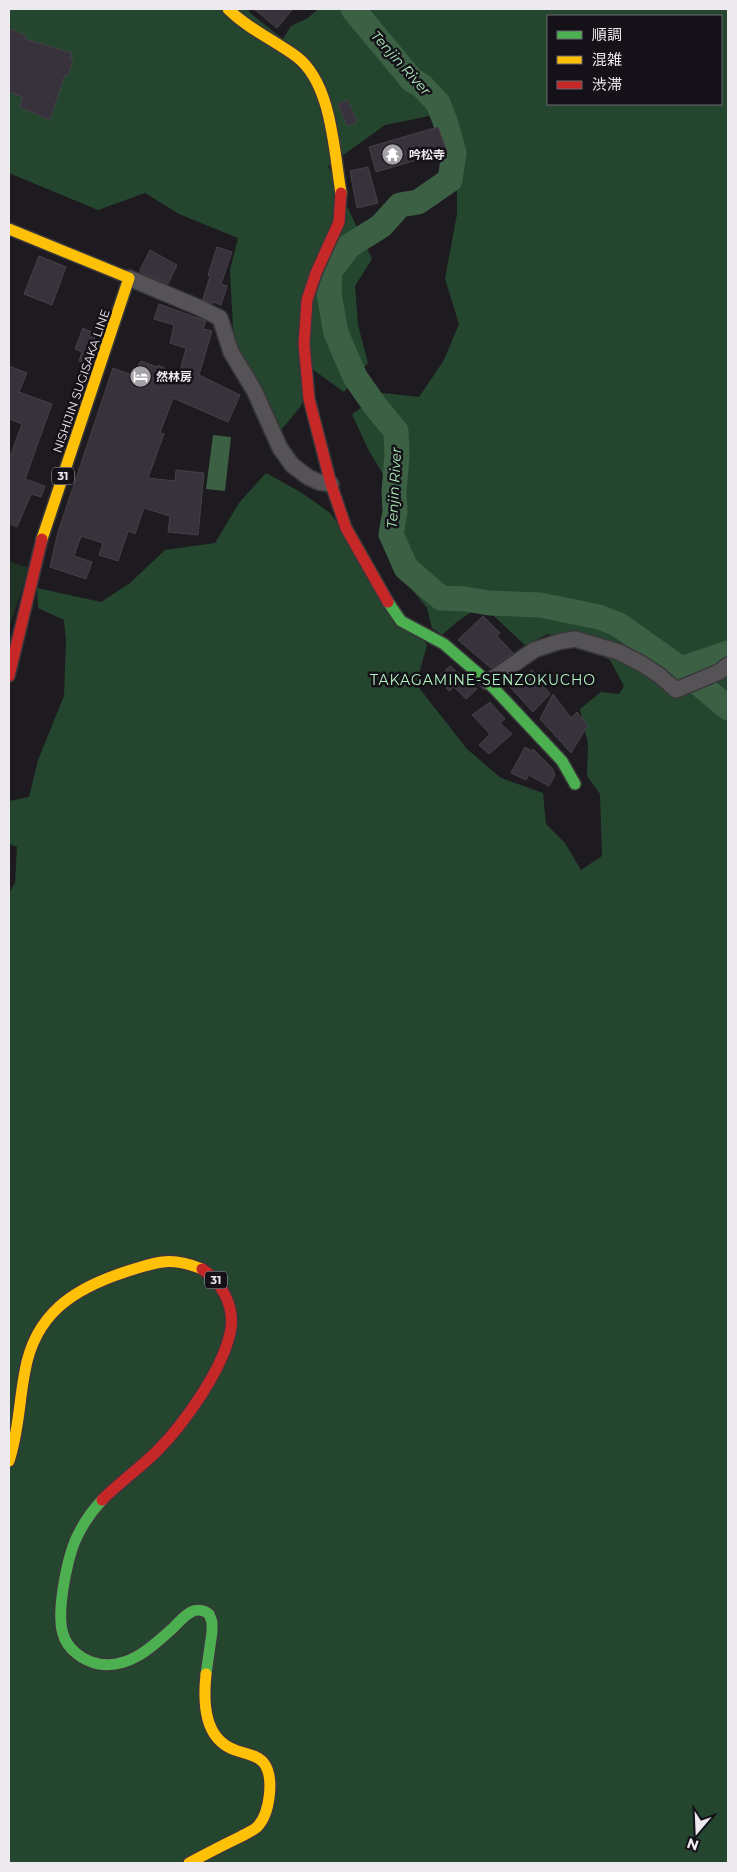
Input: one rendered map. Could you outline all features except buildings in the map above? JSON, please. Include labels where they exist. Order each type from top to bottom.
[{"type":"main road","points":[[228,9],[240,21],[298,58],[312,74],[322,94],[328,114],[341,193],[339,222],[316,273],[307,300],[304,344],[309,399],[331,484],[346,528],[396,616],[401,621],[444,644],[488,682],[562,761],[576,784]]},
{"type":"main road","points":[[9,230],[129,278]]},
{"type":"main road","name":"NISHIJIN SUGISAKA LINE","points":[[9,676],[45,528],[129,278]]},
{"type":"main road","name":"31","points":[[9,1460],[18,1431],[28,1354],[38,1333],[52,1314],[70,1296],[95,1282],[150,1264],[170,1261],[192,1264],[220,1284],[228,1302],[231,1326],[227,1344],[217,1364],[170,1437],[156,1452],[108,1494],[84,1522],[68,1559],[60,1617],[66,1644],[85,1659],[106,1666],[116,1666],[144,1652],[191,1612],[196,1610],[204,1611],[210,1616],[212,1627],[205,1689],[207,1722],[215,1738],[222,1744],[228,1748],[255,1756],[265,1765],[269,1779],[270,1796],[261,1823],[257,1828],[188,1863]]},
{"type":"street","points":[[129,278],[220,318],[232,352],[254,390],[280,448],[292,465],[308,477],[331,484]]},
{"type":"street","points":[[488,682],[534,650],[558,642],[575,639],[619,652],[659,675],[676,690],[724,668]]},
{"type":"shaded area","points":[[9,9],[248,9],[250,13],[283,39],[291,26],[308,18],[318,9],[728,9],[728,1863],[9,1863],[9,893],[15,883],[17,847],[9,844],[9,801],[29,797],[38,760],[64,696],[66,641],[64,620],[38,608],[37,588],[101,602],[130,583],[165,550],[215,543],[239,503],[266,473],[302,493],[330,513],[427,645],[416,684],[467,749],[501,778],[543,793],[546,824],[565,843],[581,870],[602,856],[600,794],[587,776],[588,744],[580,709],[601,692],[619,694],[624,686],[610,660],[588,649],[548,634],[525,645],[482,605],[458,621],[442,635],[432,628],[427,608],[409,586],[386,546],[387,481],[368,449],[352,414],[383,393],[419,397],[444,360],[459,324],[445,279],[457,214],[460,140],[449,112],[385,125],[328,166],[372,259],[355,286],[358,325],[368,363],[344,392],[312,369],[301,406],[281,430],[263,392],[240,356],[233,328],[230,270],[238,238],[179,214],[145,193],[98,210],[9,173]]},
{"type":"shaded area","points":[[213,435],[231,437],[225,491],[206,489]]},
{"type":"shaded area","points":[[9,561],[29,568],[9,628]]},
{"type":"waterway","name":"Tenjin River","points":[[353,9],[412,80],[422,86],[438,103],[454,153],[450,180],[418,202],[400,205],[381,226],[349,246],[330,271],[329,294],[336,333],[355,377],[396,431],[395,512],[391,534],[406,568],[441,598],[489,603],[540,605],[599,617],[619,625],[681,669],[728,708]]},
{"type":"waterway","points":[[681,669],[728,653]]},
{"type":"traffic: fast","points":[[388,602],[401,621],[444,644],[488,682],[562,761],[575,784]]},
{"type":"traffic: fast","points":[[102,1500],[90,1514],[75,1541],[69,1561],[63,1587],[61,1613],[61,1625],[68,1645],[76,1654],[87,1660],[110,1665],[121,1663],[140,1655],[189,1613],[196,1610],[203,1611],[209,1614],[212,1622],[206,1674]]},
{"type":"traffic: slow","points":[[228,9],[244,23],[297,57],[309,69],[318,84],[330,120],[341,193]]},
{"type":"traffic: slow","points":[[9,229],[129,278],[42,539]]},
{"type":"traffic: slow","points":[[9,1461],[15,1438],[23,1382],[30,1351],[47,1319],[59,1306],[89,1287],[146,1265],[172,1262],[202,1269]]},
{"type":"traffic: slow","points":[[189,1863],[255,1828],[265,1813],[270,1785],[267,1768],[260,1759],[225,1745],[211,1729],[206,1708],[206,1674]]},
{"type":"traffic: jam","points":[[341,193],[339,222],[316,273],[307,300],[304,344],[309,399],[331,484],[346,528],[388,602]]},
{"type":"traffic: jam","points":[[9,676],[42,539]]},
{"type":"traffic: jam","points":[[102,1500],[168,1440],[202,1394],[221,1360],[231,1328],[230,1311],[225,1294],[215,1280],[202,1269]]},
{"type":"place","name":"吟松寺","points":[[393,154]]},
{"type":"place","name":"然林房","points":[[140,376]]},
{"type":"district","name":"TAKAGAMINE-SENZOKUCHO","points":[[483,680]]}]
